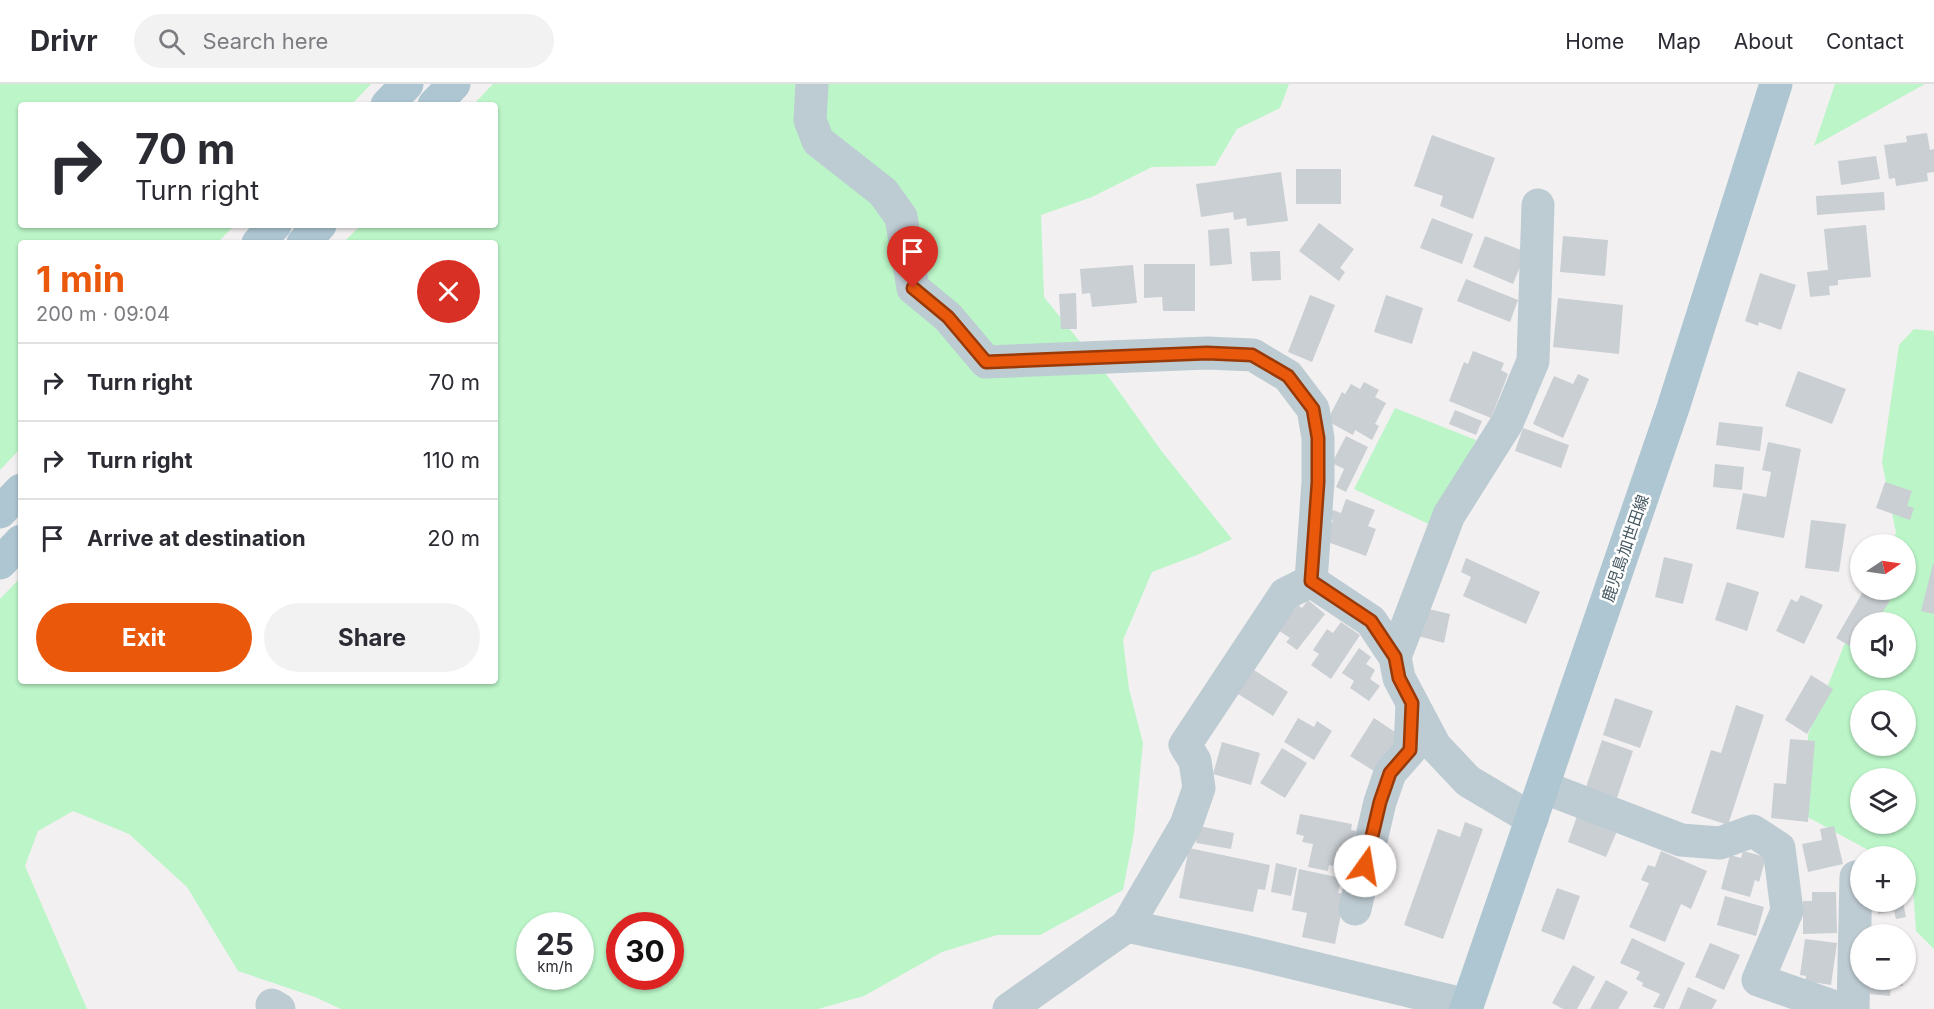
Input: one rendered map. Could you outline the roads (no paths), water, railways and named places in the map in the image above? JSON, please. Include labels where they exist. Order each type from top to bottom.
[{"type":"main road","points":[[390,102],[407,84]]},
{"type":"main road","points":[[437,102],[454,84]]},
{"type":"main road","name":"鹿児島加世田線","points":[[1466,1007],[1673,408],[1776,84]]},
{"type":"main road","points":[[261,240],[272,228]]},
{"type":"main road","points":[[306,240],[317,228]]},
{"type":"main road","points":[[0,512],[18,493]]},
{"type":"main road","points":[[0,563],[18,544]]},
{"type":"street","points":[[812,84],[810,120],[818,141],[883,192],[902,217],[913,288],[948,317],[986,362],[1207,353],[1252,355],[1288,376],[1313,409],[1318,438],[1318,482],[1311,581]]},
{"type":"street","points":[[1395,657],[1449,515],[1507,423],[1533,361],[1538,204]]},
{"type":"street","points":[[1311,581],[1371,621],[1395,657],[1399,678],[1436,746],[1468,781],[1532,819]]},
{"type":"street","points":[[1009,1009],[1127,926],[1186,825],[1199,788],[1195,761],[1185,745],[1285,594],[1311,581]]},
{"type":"street","points":[[1355,909],[1380,802],[1390,773],[1410,750],[1412,703]]},
{"type":"street","points":[[1543,787],[1681,840],[1720,843],[1753,831],[1779,848],[1786,911],[1758,980],[1841,1009]]},
{"type":"street","points":[[1853,1009],[1855,912]]},
{"type":"street","points":[[1127,926],[1244,951],[1466,1007]]}]
